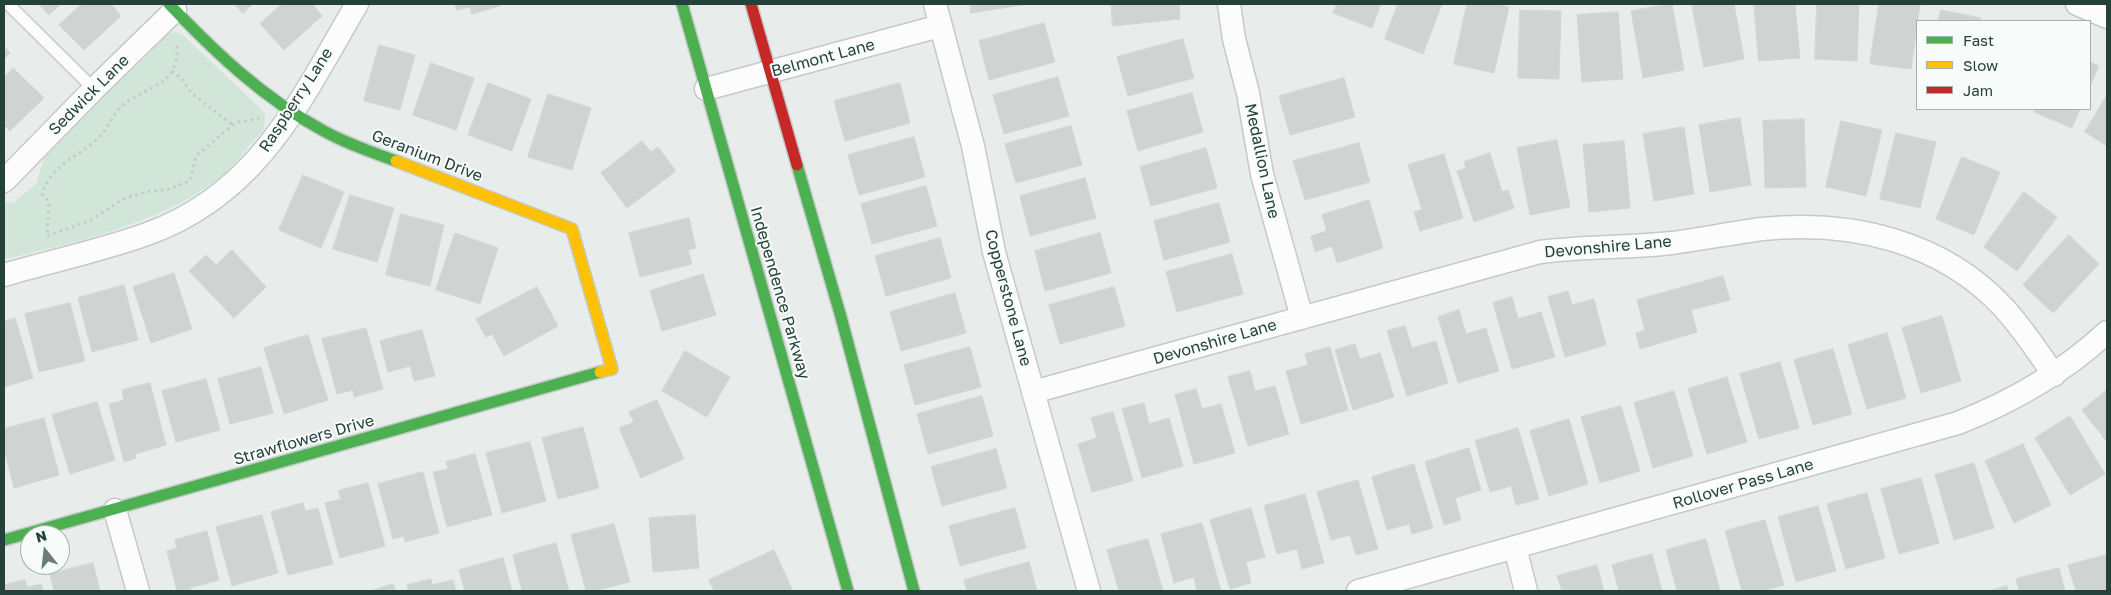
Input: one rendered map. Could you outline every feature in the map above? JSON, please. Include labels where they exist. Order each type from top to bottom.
[{"type":"street","name":"Raspberry Lane","points":[[4,274],[148,234],[191,213],[220,194],[250,168],[271,144],[292,114],[357,4]]},
{"type":"street","name":"Independence Parkway","points":[[682,4],[848,591]]},
{"type":"street","points":[[751,4],[841,317],[914,591]]},
{"type":"street","name":"Copperstone Lane","points":[[935,4],[974,146],[994,252],[1089,591]]},
{"type":"street","name":"Medallion Lane","points":[[1229,4],[1234,39],[1248,93],[1262,174],[1302,318]]},
{"type":"street","points":[[2077,4],[2107,17]]},
{"type":"street","name":"Sedwick Lane","points":[[4,181],[172,7]]},
{"type":"street","name":"Geranium Drive","points":[[172,7],[255,85],[292,114],[343,141],[572,229],[612,369]]},
{"type":"street","name":"Belmont Lane","points":[[706,89],[940,26]]},
{"type":"street","name":"Devonshire Lane","points":[[1033,392],[1540,252],[1660,244],[1762,229],[1788,228],[1839,229],[1875,234],[1913,246],[1939,259],[1970,278],[1993,297],[2018,324],[2054,375]]},
{"type":"street","name":"Rollover Pass Lane","points":[[1358,591],[1958,423],[2007,402],[2054,375],[2107,332]]},
{"type":"street","name":"Strawflowers Drive","points":[[4,540],[612,369]]},
{"type":"street","points":[[115,510],[138,591]]},
{"type":"street","points":[[1515,548],[1526,591]]},
{"type":"lane","points":[[8,4],[94,88]]},
{"type":"path","points":[[177,42],[178,48],[172,71],[158,87],[124,104],[112,116],[102,134],[55,170],[42,194],[49,202],[47,236],[89,221],[123,199],[146,192],[169,189],[190,181],[196,156],[233,125],[239,122],[262,118]]},
{"type":"path","points":[[172,71],[182,79],[191,94],[233,125]]},
{"type":"green space","points":[[177,32],[183,35],[265,113],[264,130],[217,180],[193,196],[168,209],[116,230],[6,259],[4,253],[4,203],[14,202],[36,184],[45,156],[114,85],[145,58],[165,34]]},
{"type":"building","points":[[39,4],[61,4],[49,15]]},
{"type":"building","points":[[82,4],[111,4],[121,16],[84,50],[59,25]]},
{"type":"building","points":[[235,4],[253,4],[243,13]]},
{"type":"building","points":[[282,4],[312,4],[322,16],[284,50],[260,24]]},
{"type":"building","points":[[455,4],[499,4],[500,6],[472,14],[470,7],[457,10]]},
{"type":"building","points":[[970,4],[1028,4],[971,13]]},
{"type":"building","points":[[1111,4],[1179,4],[1180,19],[1113,26]]},
{"type":"building","points":[[1337,4],[1381,4],[1372,28],[1333,13]]},
{"type":"building","points":[[1398,4],[1442,4],[1423,54],[1385,39]]},
{"type":"building","points":[[1467,4],[1496,4],[1509,7],[1494,73],[1454,64]]},
{"type":"building","points":[[1672,4],[1684,70],[1643,78],[1631,11]]},
{"type":"building","points":[[1692,4],[1734,4],[1744,59],[1704,67]]},
{"type":"building","points":[[1754,4],[1795,4],[1800,58],[1759,61]]},
{"type":"building","points":[[1817,4],[1859,4],[1857,61],[1815,59]]},
{"type":"building","points":[[1879,4],[1920,4],[1918,20],[1916,20],[1911,69],[1870,64]]},
{"type":"building","points":[[1520,10],[1561,11],[1559,79],[1518,78]]},
{"type":"building","points":[[1941,10],[1981,18],[1980,20],[1938,20]]},
{"type":"building","points":[[1618,12],[1623,79],[1582,82],[1577,15]]},
{"type":"building","points":[[1044,23],[1055,62],[989,80],[979,41]]},
{"type":"building","points":[[1183,39],[1194,78],[1128,96],[1117,57]]},
{"type":"building","points":[[379,45],[415,55],[400,110],[364,101]]},
{"type":"building","points":[[4,46],[10,53],[4,59]]},
{"type":"building","points":[[2091,62],[2099,66],[2091,84]]},
{"type":"building","points":[[431,63],[474,78],[456,130],[413,115]]},
{"type":"building","points":[[13,68],[44,98],[10,131],[4,125],[4,78]]},
{"type":"building","points":[[1058,77],[1069,116],[1004,134],[993,95]]},
{"type":"building","points":[[1344,78],[1355,117],[1290,135],[1279,96]]},
{"type":"building","points":[[488,83],[531,99],[512,151],[468,135]]},
{"type":"building","points":[[900,83],[910,123],[845,141],[834,101]]},
{"type":"building","points":[[1192,93],[1203,132],[1138,151],[1127,111]]},
{"type":"building","points":[[548,94],[591,108],[572,170],[528,157]]},
{"type":"building","points":[[2107,95],[2107,146],[2085,132]]},
{"type":"building","points":[[2035,110],[2080,110],[2072,128],[2034,112]]},
{"type":"building","points":[[1740,118],[1751,185],[1710,192],[1699,125]]},
{"type":"building","points":[[1804,119],[1806,187],[1765,188],[1763,121]]},
{"type":"building","points":[[1841,121],[1882,130],[1866,196],[1826,187]]},
{"type":"building","points":[[1071,126],[1082,165],[1016,183],[1005,144]]},
{"type":"building","points":[[1684,127],[1694,194],[1654,201],[1643,134]]},
{"type":"building","points":[[1896,133],[1936,142],[1920,208],[1880,199]]},
{"type":"building","points":[[914,137],[925,177],[859,195],[848,155]]},
{"type":"building","points":[[1557,140],[1570,207],[1530,215],[1517,148]]},
{"type":"building","points":[[642,141],[651,152],[658,147],[676,171],[627,208],[601,173]]},
{"type":"building","points":[[1624,141],[1630,208],[1589,212],[1583,145]]},
{"type":"building","points":[[1359,143],[1370,182],[1305,200],[1293,161]]},
{"type":"building","points":[[1206,148],[1217,188],[1151,206],[1140,167]]},
{"type":"building","points":[[1490,153],[1502,192],[1508,190],[1514,208],[1474,222],[1457,171],[1466,168],[1464,162]]},
{"type":"building","points":[[1444,154],[1463,218],[1420,231],[1414,212],[1422,210],[1408,165]]},
{"type":"building","points":[[1962,157],[2000,172],[1974,235],[1936,219]]},
{"type":"building","points":[[303,175],[344,192],[321,248],[279,230]]},
{"type":"building","points":[[1085,178],[1096,218],[1030,236],[1020,196]]},
{"type":"building","points":[[926,186],[937,226],[872,244],[861,204]]},
{"type":"building","points":[[2024,192],[2057,217],[2017,271],[1984,247]]},
{"type":"building","points":[[350,195],[394,208],[377,262],[333,249]]},
{"type":"building","points":[[1369,200],[1383,248],[1337,263],[1332,246],[1315,252],[1311,236],[1327,231],[1322,215]]},
{"type":"building","points":[[1219,203],[1230,242],[1164,260],[1154,221]]},
{"type":"building","points":[[401,214],[444,225],[430,286],[386,275]]},
{"type":"building","points":[[689,218],[696,248],[688,250],[692,264],[640,277],[629,233]]},
{"type":"building","points":[[455,233],[498,248],[480,304],[436,290]]},
{"type":"building","points":[[1100,233],[1111,273],[1045,291],[1035,251]]},
{"type":"building","points":[[2069,235],[2099,264],[2053,313],[2023,285]]},
{"type":"building","points":[[940,238],[951,278],[886,296],[875,256]]},
{"type":"building","points":[[232,250],[266,287],[234,318],[189,271],[206,255],[216,265]]},
{"type":"building","points":[[1232,254],[1243,294],[1177,312],[1166,272]]},
{"type":"building","points":[[174,273],[192,329],[151,343],[133,287]]},
{"type":"building","points":[[703,274],[716,315],[662,331],[650,291]]},
{"type":"building","points":[[1723,276],[1730,300],[1691,310],[1697,332],[1640,349],[1636,333],[1645,330],[1637,300]]},
{"type":"building","points":[[124,285],[138,340],[92,352],[78,298]]},
{"type":"building","points":[[537,287],[558,326],[504,356],[492,334],[486,337],[476,319]]},
{"type":"building","points":[[1114,287],[1125,326],[1060,344],[1049,305]]},
{"type":"building","points":[[1568,291],[1572,305],[1594,299],[1606,345],[1565,357],[1548,297]]},
{"type":"building","points":[[955,293],[966,333],[901,351],[890,312]]},
{"type":"building","points":[[1512,297],[1518,319],[1541,312],[1555,357],[1512,369],[1493,303]]},
{"type":"building","points":[[70,303],[85,361],[39,372],[25,314]]},
{"type":"building","points":[[1459,310],[1466,334],[1486,328],[1499,371],[1458,383],[1438,317]]},
{"type":"building","points":[[1942,316],[1961,381],[1921,393],[1902,328]]},
{"type":"building","points":[[15,318],[33,378],[4,387],[4,322]]},
{"type":"building","points":[[1405,326],[1412,348],[1436,341],[1448,383],[1407,396],[1387,331]]},
{"type":"building","points":[[366,328],[383,389],[354,397],[353,390],[337,394],[322,339]]},
{"type":"building","points":[[422,330],[435,376],[414,381],[410,366],[388,372],[380,341]]},
{"type":"building","points":[[1887,333],[1906,398],[1867,409],[1848,345]]},
{"type":"building","points":[[308,335],[328,400],[284,414],[264,348]]},
{"type":"building","points":[[1355,344],[1360,359],[1380,353],[1394,397],[1353,410],[1335,350]]},
{"type":"building","points":[[970,347],[981,387],[915,405],[904,365]]},
{"type":"building","points":[[1330,347],[1348,410],[1301,424],[1286,371],[1308,365],[1305,354]]},
{"type":"building","points":[[1833,349],[1852,414],[1813,425],[1794,360]]},
{"type":"building","points":[[685,351],[730,377],[707,417],[662,391]]},
{"type":"building","points":[[1780,362],[1799,428],[1759,439],[1740,374]]},
{"type":"building","points":[[261,367],[273,413],[230,424],[218,379]]},
{"type":"building","points":[[1250,371],[1255,391],[1275,386],[1289,434],[1248,446],[1228,377]]},
{"type":"building","points":[[1727,377],[1747,442],[1707,454],[1688,389]]},
{"type":"building","points":[[206,379],[220,430],[176,442],[162,391]]},
{"type":"building","points":[[150,383],[166,445],[135,454],[136,458],[124,462],[109,404],[124,400],[122,390]]},
{"type":"building","points":[[1196,389],[1202,409],[1221,404],[1235,453],[1194,464],[1175,395]]},
{"type":"building","points":[[2107,390],[2107,442],[2082,410]]},
{"type":"building","points":[[1674,391],[1693,456],[1653,468],[1634,403]]},
{"type":"building","points":[[982,396],[993,436],[928,454],[917,414]]},
{"type":"building","points":[[657,400],[684,459],[641,478],[619,428],[634,422],[629,412]]},
{"type":"building","points":[[97,402],[115,460],[70,474],[52,415]]},
{"type":"building","points":[[1144,403],[1149,424],[1169,418],[1183,466],[1142,478],[1122,409]]},
{"type":"building","points":[[1621,406],[1640,471],[1600,483],[1581,417]]},
{"type":"building","points":[[1113,412],[1133,481],[1092,492],[1078,444],[1097,438],[1091,418]]},
{"type":"building","points":[[2070,416],[2105,474],[2070,495],[2035,438]]},
{"type":"building","points":[[44,418],[59,475],[14,488],[4,448],[4,429]]},
{"type":"building","points":[[1569,419],[1588,484],[1549,496],[1530,431]]},
{"type":"building","points":[[583,427],[599,488],[558,499],[542,438]]},
{"type":"building","points":[[1518,428],[1539,499],[1516,505],[1511,486],[1490,492],[1475,441]]},
{"type":"building","points":[[530,442],[546,501],[502,513],[486,453]]},
{"type":"building","points":[[2023,444],[2051,505],[2014,523],[1985,461]]},
{"type":"building","points":[[1469,448],[1481,490],[1455,498],[1461,520],[1444,525],[1425,462]]},
{"type":"building","points":[[996,449],[1007,488],[942,506],[931,467]]},
{"type":"building","points":[[475,454],[492,515],[447,527],[433,472],[448,469],[446,462]]},
{"type":"building","points":[[1974,463],[1994,528],[1954,540],[1935,475]]},
{"type":"building","points":[[1414,464],[1433,528],[1412,534],[1409,524],[1387,530],[1372,477]]},
{"type":"building","points":[[423,472],[439,533],[405,542],[404,536],[393,539],[378,484]]},
{"type":"building","points":[[1921,478],[1939,543],[1899,554],[1881,489]]},
{"type":"building","points":[[1358,480],[1378,549],[1356,555],[1350,535],[1331,540],[1317,492]]},
{"type":"building","points":[[368,483],[385,546],[340,558],[325,503],[341,499],[338,491]]},
{"type":"building","points":[[1867,493],[1885,558],[1846,569],[1827,504]]},
{"type":"building","points":[[1305,494],[1324,563],[1302,569],[1297,549],[1277,554],[1264,506]]},
{"type":"building","points":[[303,503],[305,511],[318,508],[333,564],[288,575],[271,512]]},
{"type":"building","points":[[1818,506],[1836,571],[1796,582],[1778,517]]},
{"type":"building","points":[[1015,508],[1026,548],[960,566],[949,526]]},
{"type":"building","points":[[1251,508],[1265,557],[1246,562],[1251,583],[1230,589],[1210,520]]},
{"type":"building","points":[[262,515],[278,573],[232,586],[216,527]]},
{"type":"building","points":[[695,515],[699,568],[653,572],[649,518]]},
{"type":"building","points":[[1765,520],[1784,585],[1763,591],[1742,591],[1725,531]]},
{"type":"building","points":[[1202,523],[1221,591],[1197,591],[1194,577],[1174,583],[1161,534]]},
{"type":"building","points":[[614,524],[630,582],[594,591],[586,591],[571,535]]},
{"type":"building","points":[[207,531],[219,580],[190,588],[191,591],[177,591],[167,551],[177,548],[175,540]]},
{"type":"building","points":[[1148,539],[1163,591],[1119,591],[1107,550]]},
{"type":"building","points":[[1706,539],[1720,591],[1677,591],[1666,550]]},
{"type":"building","points":[[556,543],[569,591],[522,591],[513,555]]},
{"type":"building","points":[[774,550],[793,591],[714,591],[709,580]]},
{"type":"building","points":[[1652,554],[1662,591],[1619,591],[1612,565]]},
{"type":"building","points":[[2107,555],[2107,591],[2076,591],[2068,565]]},
{"type":"building","points":[[503,558],[512,591],[465,591],[459,570]]},
{"type":"building","points":[[1029,562],[1037,591],[967,591],[964,580]]},
{"type":"building","points":[[93,563],[100,591],[54,591],[50,575],[70,575],[70,569]]},
{"type":"building","points":[[1597,565],[1604,591],[1562,591],[1557,576]]},
{"type":"building","points":[[2059,568],[2065,591],[2019,591],[2016,579]]},
{"type":"building","points":[[431,579],[432,585],[453,580],[456,591],[408,591],[407,585]]},
{"type":"building","points":[[25,580],[27,587],[41,584],[43,591],[4,591],[4,585]]},
{"type":"building","points":[[393,584],[396,591],[374,591],[374,590]]},
{"type":"building","points":[[2007,586],[2008,591],[1989,591]]},
{"type":"traffic: fast","points":[[169,4],[222,57],[280,104],[331,135],[396,161]]},
{"type":"traffic: fast","points":[[682,4],[848,591]]},
{"type":"traffic: fast","points":[[797,165],[841,317],[914,591]]},
{"type":"traffic: fast","points":[[4,540],[600,372]]},
{"type":"traffic: slow","points":[[396,161],[572,229],[612,369],[600,372]]},
{"type":"traffic: jam","points":[[751,4],[797,165]]}]
